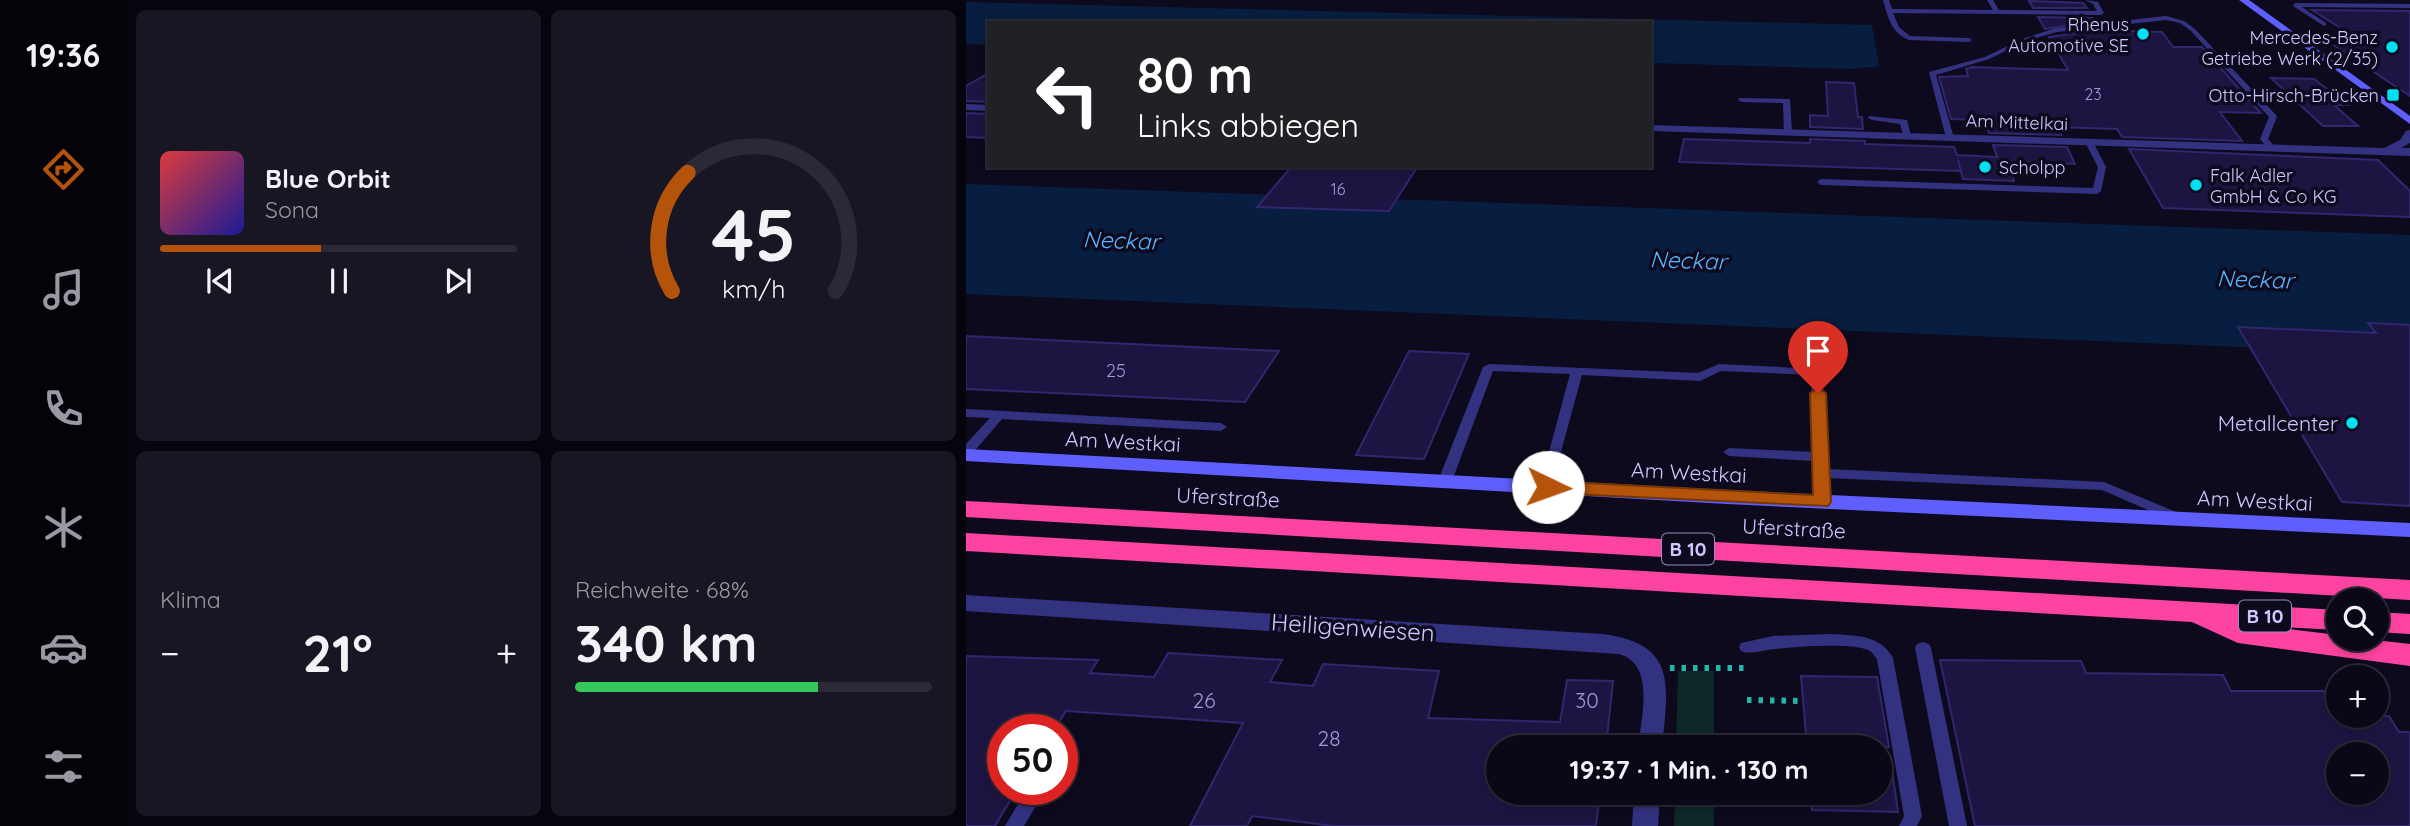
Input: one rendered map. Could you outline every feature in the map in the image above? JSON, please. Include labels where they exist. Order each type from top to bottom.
[{"type":"highway","name":"Uferstraße","points":[[966,509],[2410,590]]},
{"type":"highway","name":"B 10","points":[[966,542],[2326,619]]},
{"type":"highway","name":"B 10","points":[[2191,611],[2238,633],[2410,654]]},
{"type":"highway","points":[[2389,623],[2410,624]]},
{"type":"main road","points":[[2243,0],[2410,121]]},
{"type":"main road","name":"Am Westkai","points":[[966,453],[1822,502],[2410,530]]},
{"type":"street","points":[[966,107],[987,108]]},
{"type":"street","name":"Am Mittelkai","points":[[1652,128],[2410,152]]},
{"type":"street","points":[[2382,151],[2405,142],[2410,133]]},
{"type":"street","name":"Am Mittelkai","points":[[2382,151],[2410,158]]},
{"type":"street","name":"Heiligenwiesen","points":[[966,603],[1603,643],[1627,647],[1643,655],[1652,668]]},
{"type":"street","points":[[1651,735],[1654,701],[1652,668]]},
{"type":"street","points":[[1645,826],[1646,805]]},
{"type":"lane","points":[[1886,0],[1901,36],[1969,40]]},
{"type":"lane","points":[[1990,0],[1998,13]]},
{"type":"lane","points":[[1890,11],[2101,13],[2096,3],[2088,0]]},
{"type":"lane","points":[[2324,24],[2295,5],[2410,6]]},
{"type":"lane","points":[[1950,138],[1932,74],[1987,58],[2039,34],[2092,24],[2159,17],[2173,19],[2193,30],[2273,117],[2264,139],[2272,148]]},
{"type":"lane","points":[[1742,100],[1787,102],[1788,133]]},
{"type":"lane","points":[[1872,118],[1904,122],[1907,136]]},
{"type":"lane","points":[[1821,182],[2097,191],[2102,167],[2089,142]]},
{"type":"lane","points":[[1445,481],[1489,367],[1700,377],[1719,367],[1818,372],[1822,502]]},
{"type":"lane","points":[[1553,459],[1577,371]]},
{"type":"lane","points":[[966,413],[1221,427]]},
{"type":"lane","points":[[966,453],[1000,414]]},
{"type":"lane","points":[[1729,452],[1821,457]]},
{"type":"lane","points":[[1821,472],[2105,485],[2179,519]]},
{"type":"lane","points":[[1747,647],[1764,642],[1860,642],[1877,647],[1885,658],[1913,816],[1908,826]]},
{"type":"lane","points":[[1923,648],[1958,826]]},
{"type":"lane","points":[[1014,826],[1027,805]]},
{"type":"path","points":[[1652,668],[1747,668]]},
{"type":"path","points":[[1747,699],[1803,701]]},
{"type":"green space","points":[[1678,671],[1714,671],[1714,735],[1676,735]]},
{"type":"green space","points":[[1675,805],[1714,805],[1714,826],[1674,826]]},
{"type":"water","points":[[966,2],[1872,25],[1879,66],[1854,69],[1652,63],[1652,21],[987,21],[987,45],[966,44]]},
{"type":"water","name":"Neckar","points":[[966,184],[2410,235],[2410,354],[966,294]]},
{"type":"building","points":[[2029,1],[2083,3],[2087,8],[2033,8]]},
{"type":"building","name":"Mercedes-Benz Getriebe Werk (2/35)","points":[[2312,10],[2410,11],[2410,96],[2335,46],[2369,46]]},
{"type":"building","points":[[2038,17],[2093,18],[2095,21],[2045,29]]},
{"type":"building","points":[[2101,30],[2162,32],[2173,47],[2202,47],[2261,113],[2220,112],[2242,141],[2122,137],[2117,129],[2057,127],[2061,135],[1989,133],[1984,120],[1951,119],[1939,77],[1968,76],[1966,69],[1972,67],[2068,70],[2049,37]]},
{"type":"building","points":[[987,74],[987,102],[966,101],[966,86]]},
{"type":"building","points":[[2271,78],[2314,79],[2348,105],[2334,105],[2358,126],[2323,126]]},
{"type":"building","points":[[1826,82],[1854,83],[1858,117],[1862,117],[1863,129],[1810,127],[1810,115],[1828,116]]},
{"type":"building","points":[[966,113],[987,114],[987,138],[966,137]]},
{"type":"building","points":[[1684,139],[1810,143],[1810,139],[1865,141],[1865,144],[1954,147],[1957,155],[1997,157],[1993,145],[2067,147],[2075,164],[2007,161],[2014,181],[1963,179],[1961,171],[1679,162]]},
{"type":"building","points":[[2129,149],[2378,160],[2410,191],[2410,217],[2163,208]]},
{"type":"building","points":[[1290,168],[1417,168],[1389,211],[1257,207]]},
{"type":"building","name":"Metallcenter","points":[[2368,323],[2410,325],[2410,506],[2342,502],[2238,327],[2376,333]]},
{"type":"building","points":[[966,336],[1279,351],[1245,402],[966,389]]},
{"type":"building","points":[[1409,351],[1469,354],[1424,459],[1356,455]]},
{"type":"building","points":[[1168,653],[1282,660],[1270,682],[1313,686],[1323,664],[1439,671],[1428,718],[1560,722],[1567,680],[1613,681],[1607,735],[1486,735],[1486,805],[1599,805],[1596,826],[1334,826],[1252,816],[1247,826],[1190,826],[1243,723],[1066,711],[1064,714],[987,714],[987,805],[1007,805],[995,826],[966,826],[966,656],[1098,660],[1090,673],[1154,677]]},
{"type":"building","points":[[1940,660],[2081,661],[2086,673],[2223,675],[2231,691],[2326,691],[2326,728],[2389,728],[2389,716],[2399,732],[2410,732],[2410,826],[1975,826]]},
{"type":"building","points":[[1801,676],[1877,677],[1887,735],[1806,735]]},
{"type":"building","points":[[1892,770],[1898,812],[1812,810],[1811,805],[1892,805]]},
{"type":"place","name":"Rhenus Automotive SE","points":[[2143,34]]},
{"type":"place","name":"Mercedes-Benz Getriebe Werk (2/35)","points":[[2392,47]]},
{"type":"place","name":"Otto-Hirsch-Brücken","points":[[2393,95]]},
{"type":"place","name":"Scholpp","points":[[1985,167]]},
{"type":"place","name":"Falk Adler GmbH & Co KG","points":[[2196,185]]},
{"type":"place","name":"Metallcenter","points":[[2352,423]]},
{"type":"route","points":[[1548,487],[1822,502],[1818,393]]}]
